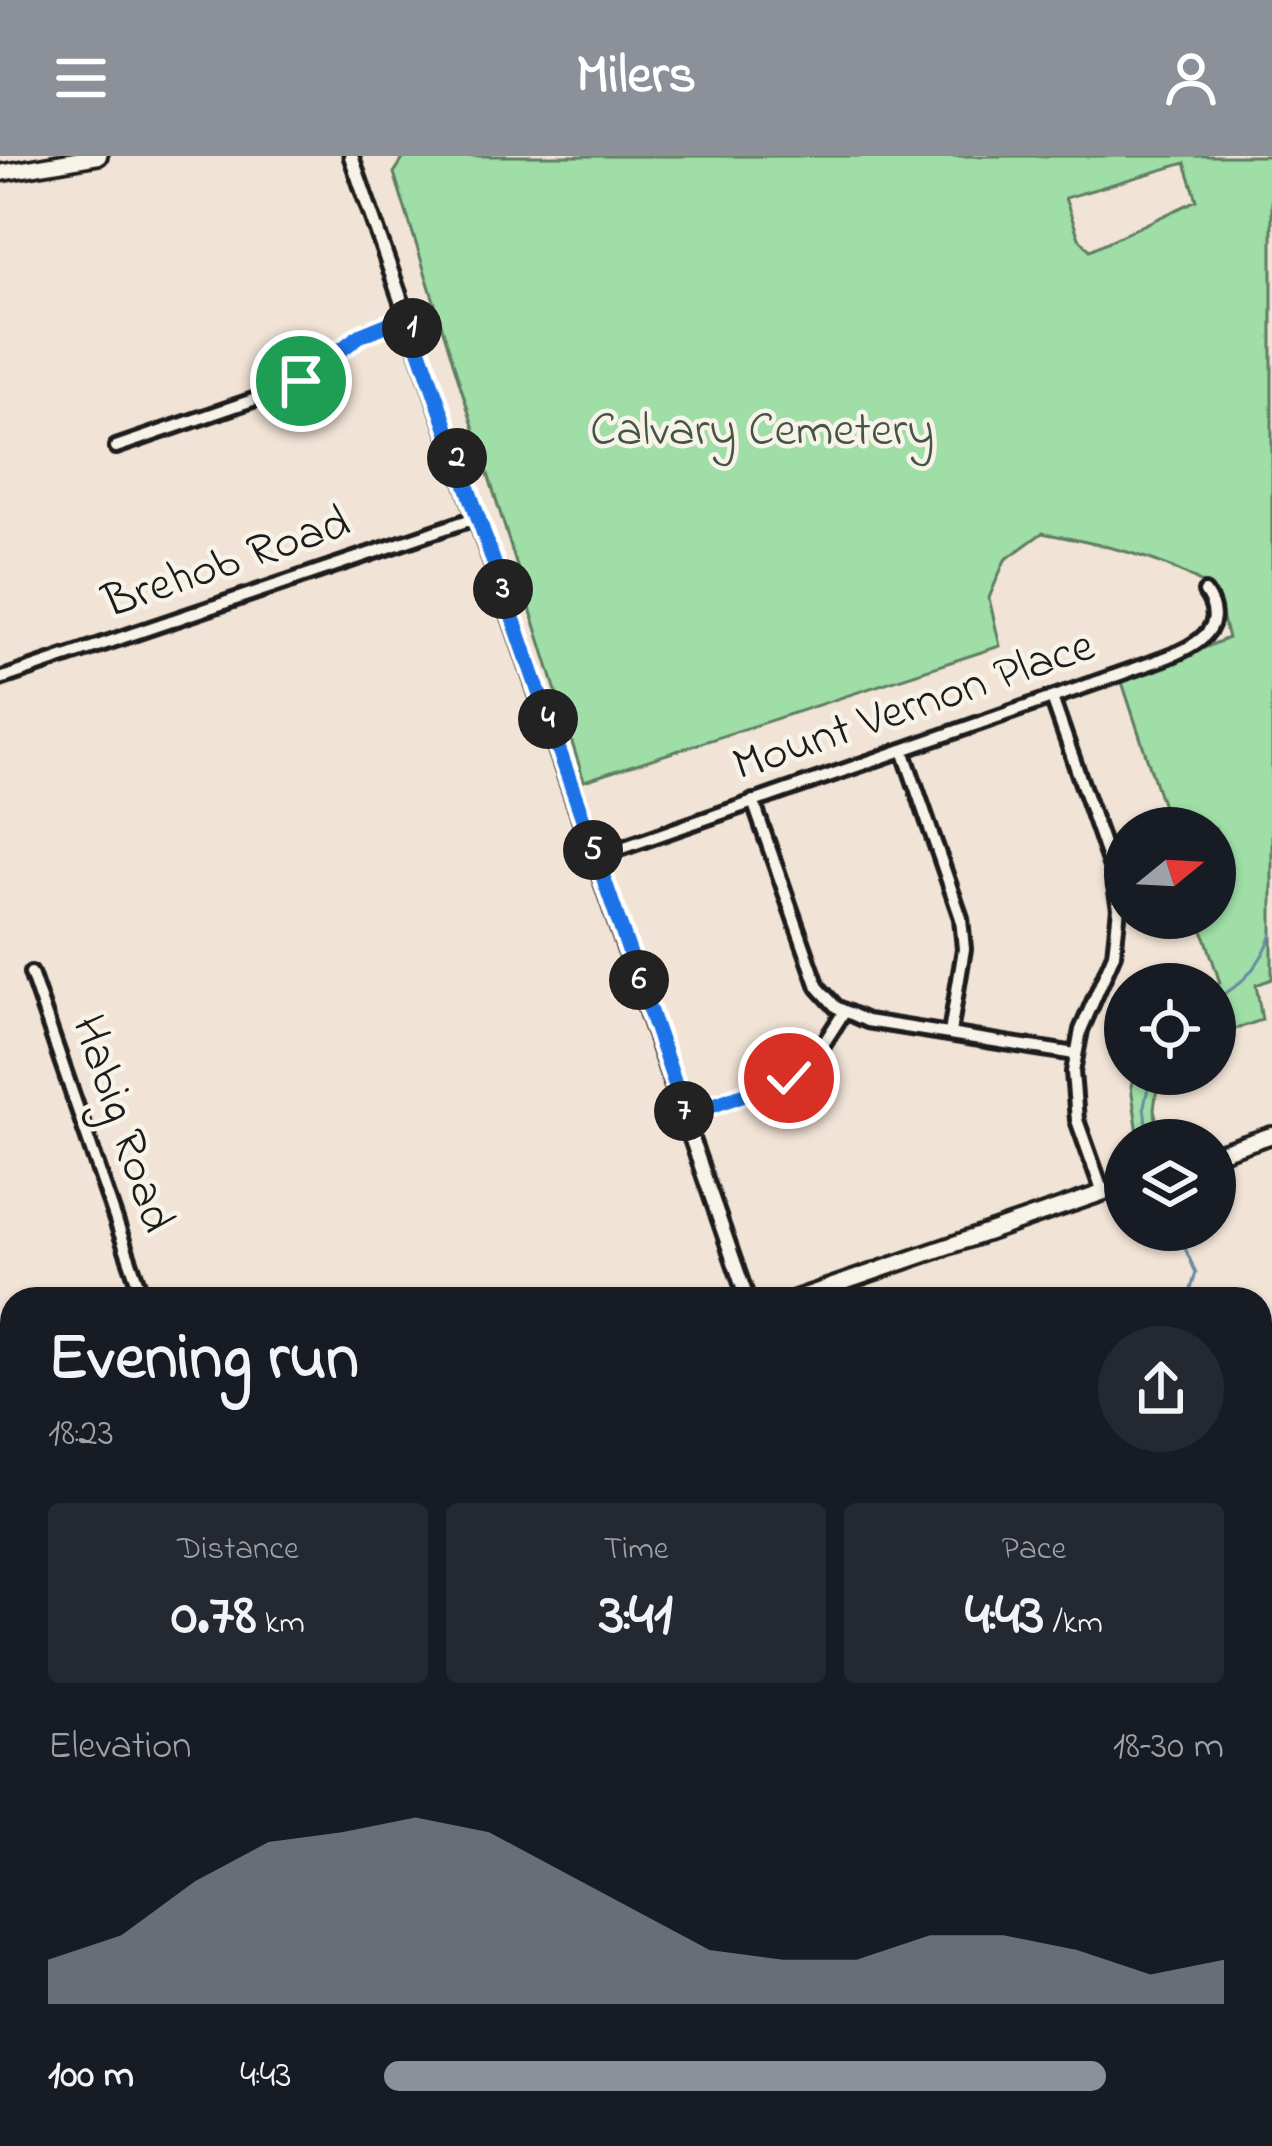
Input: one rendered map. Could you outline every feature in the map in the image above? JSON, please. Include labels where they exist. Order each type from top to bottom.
[{"type":"main road","points":[[0,173],[99,156]]},
{"type":"main road","points":[[1236,1147],[1272,1135]]},
{"type":"main road","points":[[830,1287],[1103,1193]]},
{"type":"street","points":[[351,156],[743,1287]]},
{"type":"street","points":[[116,447],[284,389],[359,336],[408,316]]},
{"type":"street","name":"Brehob Road","points":[[0,680],[478,517]]},
{"type":"street","name":"Mount Vernon Place","points":[[596,857],[1052,698],[1207,637],[1216,617],[1205,592]]},
{"type":"street","points":[[1052,698],[1110,866],[1119,908],[1112,962],[1081,1030],[1072,1089],[1077,1120],[1103,1193]]},
{"type":"street","points":[[903,749],[961,918],[964,949],[950,1034]]},
{"type":"street","points":[[753,801],[814,979],[844,1012],[867,1021],[1075,1054]]},
{"type":"street","name":"Habig Road","points":[[31,973],[139,1287]]},
{"type":"street","points":[[686,1115],[804,1070],[844,1012]]},
{"type":"green space","name":"Calvary Cemetery","points":[[405,156],[1272,156],[1272,979],[1256,985],[1262,1020],[1236,1029],[1236,963],[1214,963],[1206,939],[1236,939],[1236,807],[1163,807],[1122,682],[1228,638],[1216,592],[1154,561],[1042,533],[1005,560],[989,598],[1000,646],[584,781],[394,173]],"holes":[[[1185,163],[1197,200],[1090,250],[1079,238],[1065,198]]]},
{"type":"green space","points":[[1132,1095],[1156,1095],[1156,1119],[1136,1119]]},
{"type":"waterway","points":[[1236,985],[1263,955],[1272,934]]},
{"type":"waterway","points":[[1146,1095],[1146,1119]]},
{"type":"waterway","points":[[1186,1251],[1196,1273],[1192,1287]]},
{"type":"route","points":[[301,381],[359,336],[408,316],[686,1115],[789,1078]]}]
